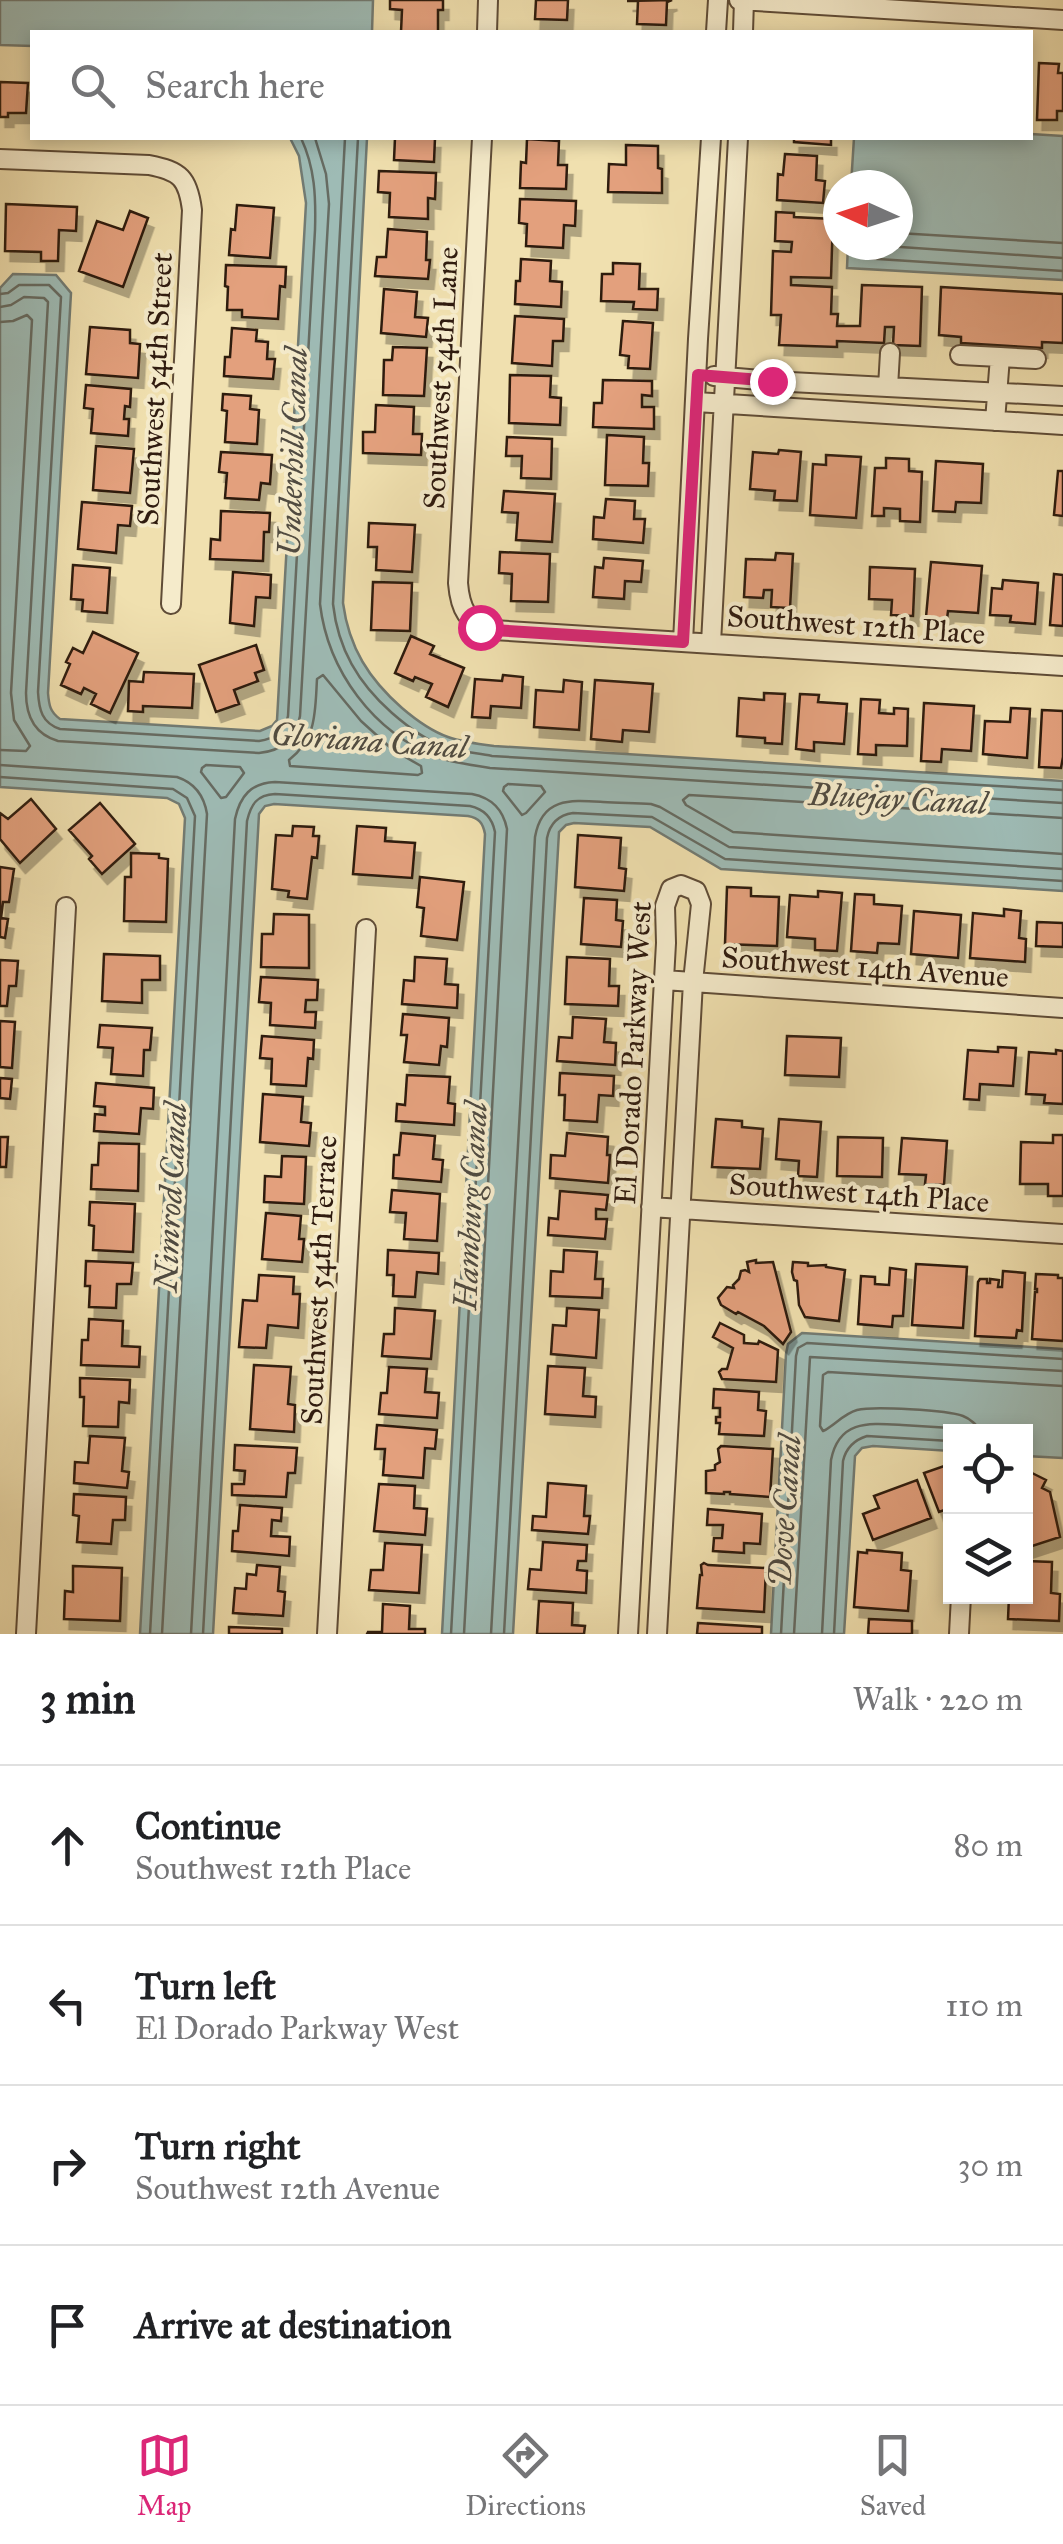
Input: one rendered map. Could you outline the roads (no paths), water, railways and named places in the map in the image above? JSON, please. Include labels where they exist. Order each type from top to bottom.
[{"type":"street","points":[[487,30],[488,0]]},
{"type":"street","points":[[716,30],[718,0]]},
{"type":"street","points":[[743,30],[742,0],[1063,20]]},
{"type":"street","name":"Southwest 54th Lane","points":[[470,619],[462,608],[458,583],[482,140]]},
{"type":"street","points":[[683,642],[711,140]]},
{"type":"street","points":[[712,644],[738,140]]},
{"type":"street","name":"Southwest 54th Street","points":[[0,159],[149,165],[184,178],[192,210],[170,604]]},
{"type":"street","points":[[888,387],[890,353]]},
{"type":"street","points":[[960,355],[1036,359]]},
{"type":"street","points":[[995,421],[1000,357]]},
{"type":"street","points":[[698,375],[1063,396]]},
{"type":"street","points":[[696,402],[1063,426]]},
{"type":"street","name":"Southwest 12th Place","points":[[470,619],[493,630],[1063,666]]},
{"type":"street","name":"El Dorado Parkway West","points":[[628,1634],[666,943],[664,906],[670,889],[681,885],[696,891],[701,904],[693,982],[658,1634]]},
{"type":"street","points":[[26,1634],[66,906]]},
{"type":"street","name":"Southwest 54th Terrace","points":[[328,1634],[366,929]]},
{"type":"street","name":"Southwest 14th Avenue","points":[[664,980],[1063,1008]]},
{"type":"street","name":"Southwest 14th Place","points":[[651,1208],[1063,1234]]},
{"type":"street","points":[[959,1634],[961,1604]]},
{"type":"water","points":[[0,0],[373,0],[372,30],[30,30],[30,46],[0,45]]},
{"type":"water","points":[[1033,134],[1063,136],[1063,280],[847,268],[847,260],[913,260],[913,170],[852,170],[854,140],[1033,140]]},
{"type":"water","points":[[291,140],[367,140],[343,603],[362,661],[380,686],[407,712],[448,737],[494,746],[1063,781],[1063,891],[721,869],[650,827],[574,823],[559,832],[513,1634],[442,1634],[485,834],[482,824],[468,816],[274,804],[265,806],[259,814],[213,1634],[140,1634],[185,818],[179,804],[167,798],[0,787],[0,288],[13,274],[56,275],[71,293],[48,693],[52,711],[60,719],[260,731],[277,720],[306,203],[299,156]]},
{"type":"water","name":"Dove Canal","points":[[802,1333],[1063,1349],[1063,1458],[1033,1456],[1033,1424],[943,1424],[943,1451],[862,1448],[855,1456],[844,1634],[771,1634],[788,1344]]},
{"type":"water label","name":"Underhill Canal","points":[[293,452]]},
{"type":"water label","name":"Gloriana Canal","points":[[369,741]]},
{"type":"water label","name":"Bluejay Canal","points":[[898,799]]},
{"type":"water label","name":"Nimrod Canal","points":[[171,1197]]},
{"type":"water label","name":"Hamburg Canal","points":[[471,1206]]}]
